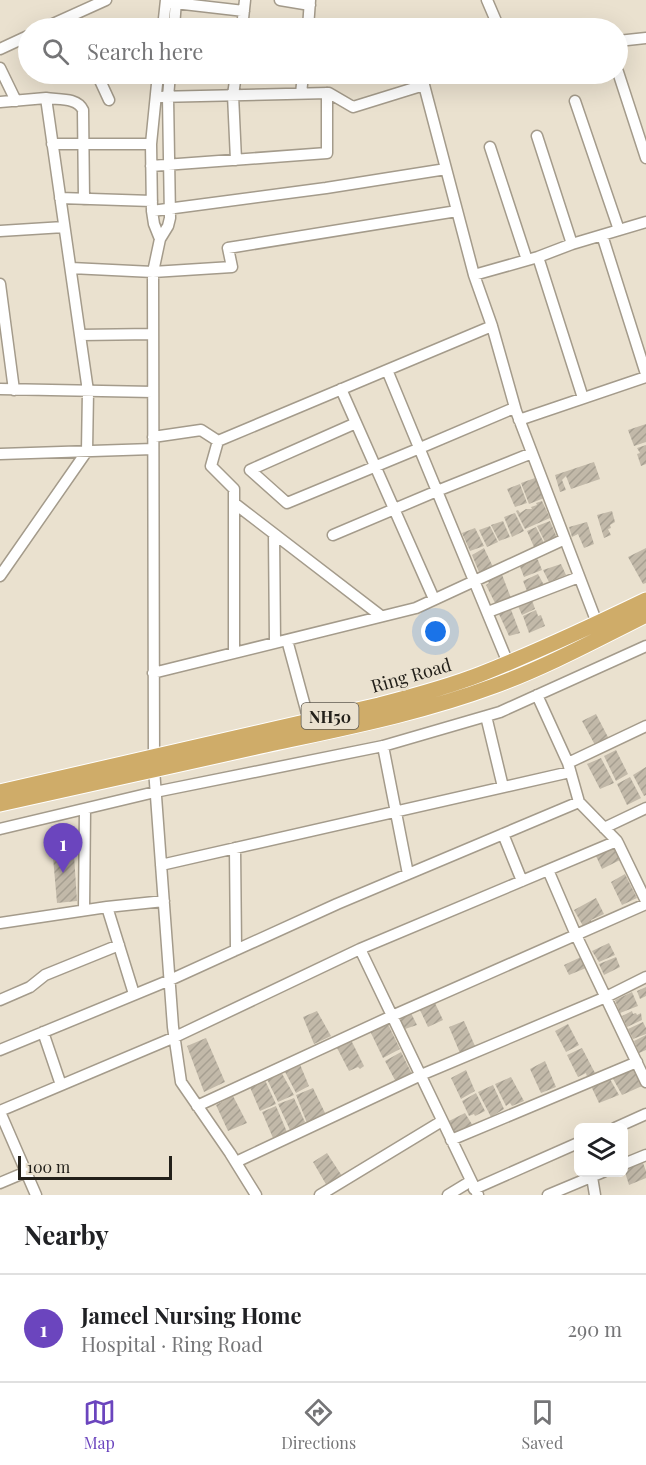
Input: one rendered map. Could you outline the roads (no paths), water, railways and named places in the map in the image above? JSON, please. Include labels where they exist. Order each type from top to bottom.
[{"type":"highway","name":"Ring Road","points":[[0,804],[309,721],[431,691],[508,663],[646,600]]},
{"type":"highway","name":"Ring Road","points":[[0,792],[336,729],[439,704],[548,663],[646,615]]},
{"type":"street","points":[[66,18],[106,0]]},
{"type":"street","points":[[280,0],[310,2],[309,18]]},
{"type":"street","points":[[487,0],[495,18]]},
{"type":"street","points":[[167,18],[171,2],[245,6]]},
{"type":"street","points":[[628,40],[646,38]]},
{"type":"street","points":[[0,49],[18,41]]},
{"type":"street","points":[[0,68],[16,101]]},
{"type":"street","points":[[102,84],[109,100]]},
{"type":"street","points":[[157,84],[151,166],[154,225],[160,239]]},
{"type":"street","points":[[169,84],[170,218],[160,239],[153,272],[155,792],[175,1037],[181,1082],[256,1195]]},
{"type":"street","points":[[235,84],[236,160]]},
{"type":"street","points":[[301,94],[302,84]]},
{"type":"street","points":[[622,84],[646,158]]},
{"type":"street","points":[[156,97],[329,93],[353,107],[424,85],[474,275],[492,326],[514,408],[597,623]]},
{"type":"street","points":[[151,166],[327,153],[327,93]]},
{"type":"street","points":[[0,576],[87,451],[88,391],[46,98]]},
{"type":"street","points":[[0,102],[46,98],[76,101],[81,105],[83,110],[84,199]]},
{"type":"street","points":[[575,101],[619,230]]},
{"type":"street","points":[[537,136],[572,244]]},
{"type":"street","points":[[52,144],[151,144]]},
{"type":"street","points":[[490,147],[583,398]]},
{"type":"street","points":[[60,198],[169,208],[326,188],[446,169]]},
{"type":"street","points":[[70,268],[153,272],[232,267],[228,248],[457,211]]},
{"type":"street","points":[[474,275],[646,222]]},
{"type":"street","points":[[0,231],[64,227]]},
{"type":"street","points":[[519,420],[646,375],[602,235]]},
{"type":"street","points":[[0,284],[14,390]]},
{"type":"street","points":[[218,441],[492,326]]},
{"type":"street","points":[[80,335],[153,334]]},
{"type":"street","points":[[387,370],[508,663]]},
{"type":"street","points":[[341,389],[435,599]]},
{"type":"street","points":[[0,390],[153,392]]},
{"type":"street","points":[[356,423],[250,470],[287,503],[514,408]]},
{"type":"street","points":[[153,437],[201,430],[218,441]]},
{"type":"street","points":[[218,441],[211,466],[234,489],[234,653]]},
{"type":"street","points":[[0,454],[153,449]]},
{"type":"street","points":[[333,535],[532,453]]},
{"type":"street","points":[[234,503],[381,616]]},
{"type":"street","points":[[274,534],[275,643]]},
{"type":"street","points":[[153,673],[416,608],[565,539]]},
{"type":"street","points":[[488,612],[579,577]]},
{"type":"street","points":[[287,640],[309,721]]},
{"type":"street","points":[[0,829],[155,792],[382,746],[500,712],[646,646]]},
{"type":"street","points":[[197,1106],[646,903],[617,841],[579,802],[569,767],[537,695]]},
{"type":"street","points":[[486,716],[503,787]]},
{"type":"street","points":[[161,865],[503,787],[569,767],[646,726]]},
{"type":"street","points":[[382,746],[408,874]]},
{"type":"street","points":[[0,1050],[170,980],[338,904],[579,802]]},
{"type":"street","points":[[604,828],[646,808]]},
{"type":"street","points":[[84,910],[85,809]]},
{"type":"street","points":[[503,834],[522,880]]},
{"type":"street","points":[[36,1195],[0,1112],[175,1037],[360,949],[617,841]]},
{"type":"street","points":[[235,848],[236,950]]},
{"type":"street","points":[[548,870],[576,935],[646,1082]]},
{"type":"street","points":[[0,922],[164,901]]},
{"type":"street","points":[[107,907],[134,994]]},
{"type":"street","points":[[0,1000],[30,987],[45,975],[119,945]]},
{"type":"street","points":[[360,949],[474,1188]]},
{"type":"street","points":[[236,1162],[421,1076],[606,997],[646,977]]},
{"type":"street","points":[[43,1032],[61,1085]]},
{"type":"street","points":[[452,1140],[637,1062]]},
{"type":"street","points":[[626,1123],[646,1114]]},
{"type":"street","points":[[320,1195],[442,1120]]},
{"type":"street","points":[[448,1195],[474,1188],[574,1145]]},
{"type":"street","points":[[628,1162],[646,1155]]},
{"type":"street","points":[[0,1183],[26,1172]]},
{"type":"street","points":[[548,1195],[592,1177],[595,1195]]},
{"type":"place","name":"Jameel Nursing Home","points":[[63,873]]}]
